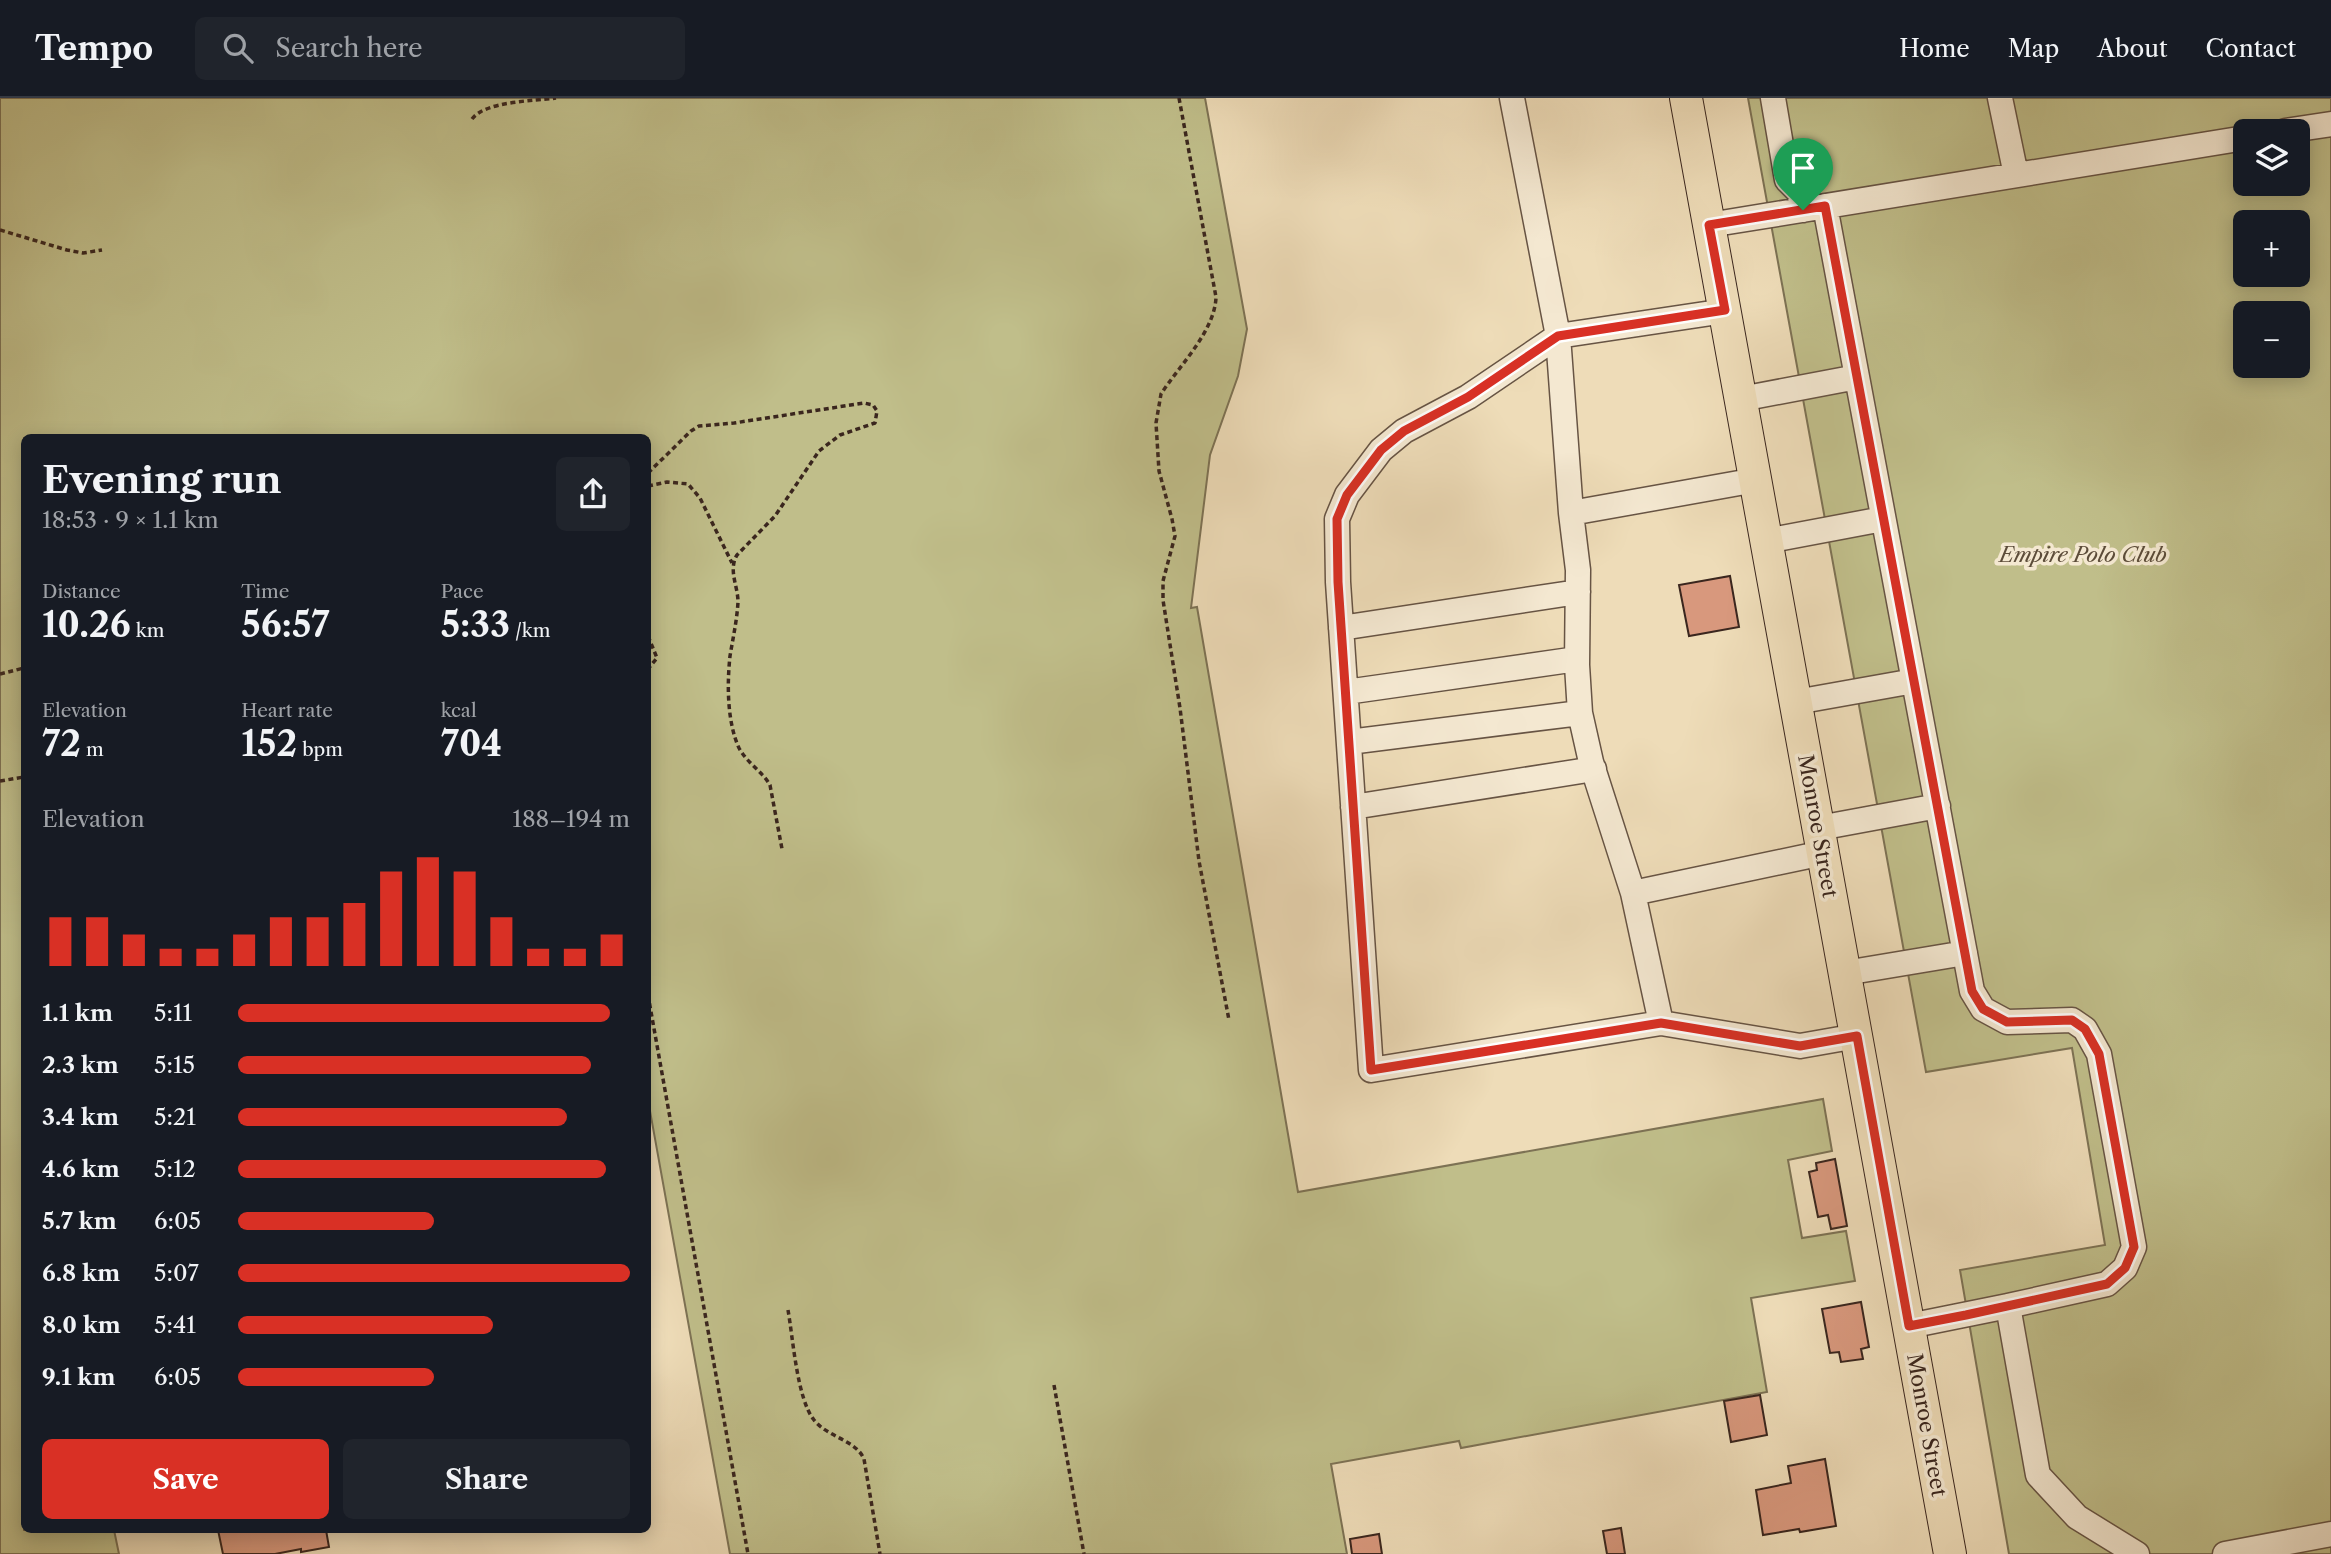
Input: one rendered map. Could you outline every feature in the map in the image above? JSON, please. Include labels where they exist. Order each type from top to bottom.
[{"type":"main road","name":"Monroe Street","points":[[1686,98],[1950,1554]]},
{"type":"lane","points":[[1512,98],[1558,336],[1571,513],[1578,570],[1577,659],[1580,713],[1594,769],[1633,893],[1661,1023]]},
{"type":"lane","points":[[1773,98],[1787,180],[1814,208],[1857,377],[1972,991],[1983,1009],[2007,1022],[2072,1020],[2085,1029],[2099,1054],[2134,1247],[2125,1268],[2107,1284],[1909,1326]]},
{"type":"lane","points":[[2000,98],[2016,175]]},
{"type":"lane","points":[[2310,127],[2331,124]]},
{"type":"lane","points":[[1709,225],[2233,140]]},
{"type":"lane","points":[[1725,310],[1558,336],[1468,397],[1404,431],[1381,450],[1347,495],[1337,519],[1341,628],[1371,1070],[1661,1023],[1800,1046],[1857,1036]]},
{"type":"lane","points":[[1741,399],[1857,377]]},
{"type":"lane","points":[[1571,513],[1756,480]]},
{"type":"lane","points":[[1766,541],[1883,519]]},
{"type":"lane","points":[[1341,628],[1578,592]]},
{"type":"lane","points":[[1346,692],[1577,659]]},
{"type":"lane","points":[[1796,702],[1914,681]]},
{"type":"lane","points":[[1349,742],[1580,713]]},
{"type":"lane","points":[[1353,807],[1594,769]]},
{"type":"lane","points":[[1633,893],[1937,806]]},
{"type":"lane","points":[[1845,973],[1965,953]]},
{"type":"lane","points":[[2008,1306],[2038,1475],[2077,1517],[2137,1554]]},
{"type":"lane","points":[[2225,1554],[2331,1534]]},
{"type":"path","points":[[472,119],[479,111],[490,107],[556,98]]},
{"type":"path","points":[[1179,98],[1216,297],[1215,310],[1208,326],[1161,394],[1157,407],[1159,471],[1175,536],[1163,581],[1163,600],[1199,861],[1228,1020]]},
{"type":"path","points":[[0,230],[66,250],[83,253],[102,250]]},
{"type":"path","points":[[651,469],[699,426],[839,406],[864,403],[873,405],[877,411],[875,423],[840,435],[819,452],[775,516],[732,563]]},
{"type":"path","points":[[651,485],[667,482],[688,484],[700,498],[717,528],[732,563],[738,605],[730,659],[732,722],[739,748],[770,785],[782,849]]},
{"type":"path","points":[[651,643],[657,658],[651,666]]},
{"type":"path","points":[[0,674],[21,669]]},
{"type":"path","points":[[0,781],[21,778]]},
{"type":"path","points":[[651,1012],[748,1554]]},
{"type":"path","points":[[788,1310],[807,1410],[815,1422],[829,1433],[860,1450],[864,1459],[880,1554]]},
{"type":"path","points":[[1054,1385],[1084,1554]]},
{"type":"green space","points":[[0,98],[1205,98],[1247,329],[1238,376],[1210,455],[1191,608],[1197,607],[1298,1192],[1823,1099],[1832,1151],[1788,1160],[1802,1238],[1846,1231],[1855,1281],[1751,1298],[1767,1392],[1461,1448],[1459,1441],[1331,1464],[1347,1554],[730,1554],[651,1117],[651,434],[21,434],[21,1533],[115,1533],[119,1554],[0,1554]]},
{"type":"green space","name":"Empire Polo Club","points":[[1748,98],[2331,98],[2331,1554],[2009,1554],[1960,1270],[2105,1245],[2072,1048],[1926,1072]]},
{"type":"building","points":[[1730,576],[1739,627],[1689,636],[1679,585]]},
{"type":"building","points":[[1835,1159],[1847,1226],[1831,1229],[1828,1215],[1818,1217],[1809,1172],[1817,1170],[1816,1163]]},
{"type":"building","points":[[1861,1302],[1869,1347],[1861,1349],[1863,1359],[1841,1362],[1839,1352],[1830,1353],[1822,1309]]},
{"type":"building","points":[[1760,1395],[1767,1435],[1731,1442],[1724,1401]]},
{"type":"building","points":[[1825,1459],[1836,1526],[1763,1535],[1756,1490],[1791,1483],[1788,1466]]},
{"type":"building","points":[[1621,1528],[1625,1554],[1607,1554],[1603,1531]]},
{"type":"building","points":[[219,1533],[327,1533],[329,1547],[275,1554],[223,1554]]},
{"type":"building","points":[[1379,1534],[1382,1554],[1352,1554],[1350,1539]]},
{"type":"route","points":[[1825,206],[1972,991],[1983,1009],[2007,1022],[2072,1020],[2085,1029],[2099,1054],[2134,1247],[2125,1268],[2107,1284],[1909,1326],[1857,1036],[1800,1046],[1661,1023],[1371,1070],[1338,582],[1337,519],[1347,495],[1381,450],[1404,431],[1468,397],[1558,336],[1725,310],[1709,225],[1803,210],[1825,206]]}]
